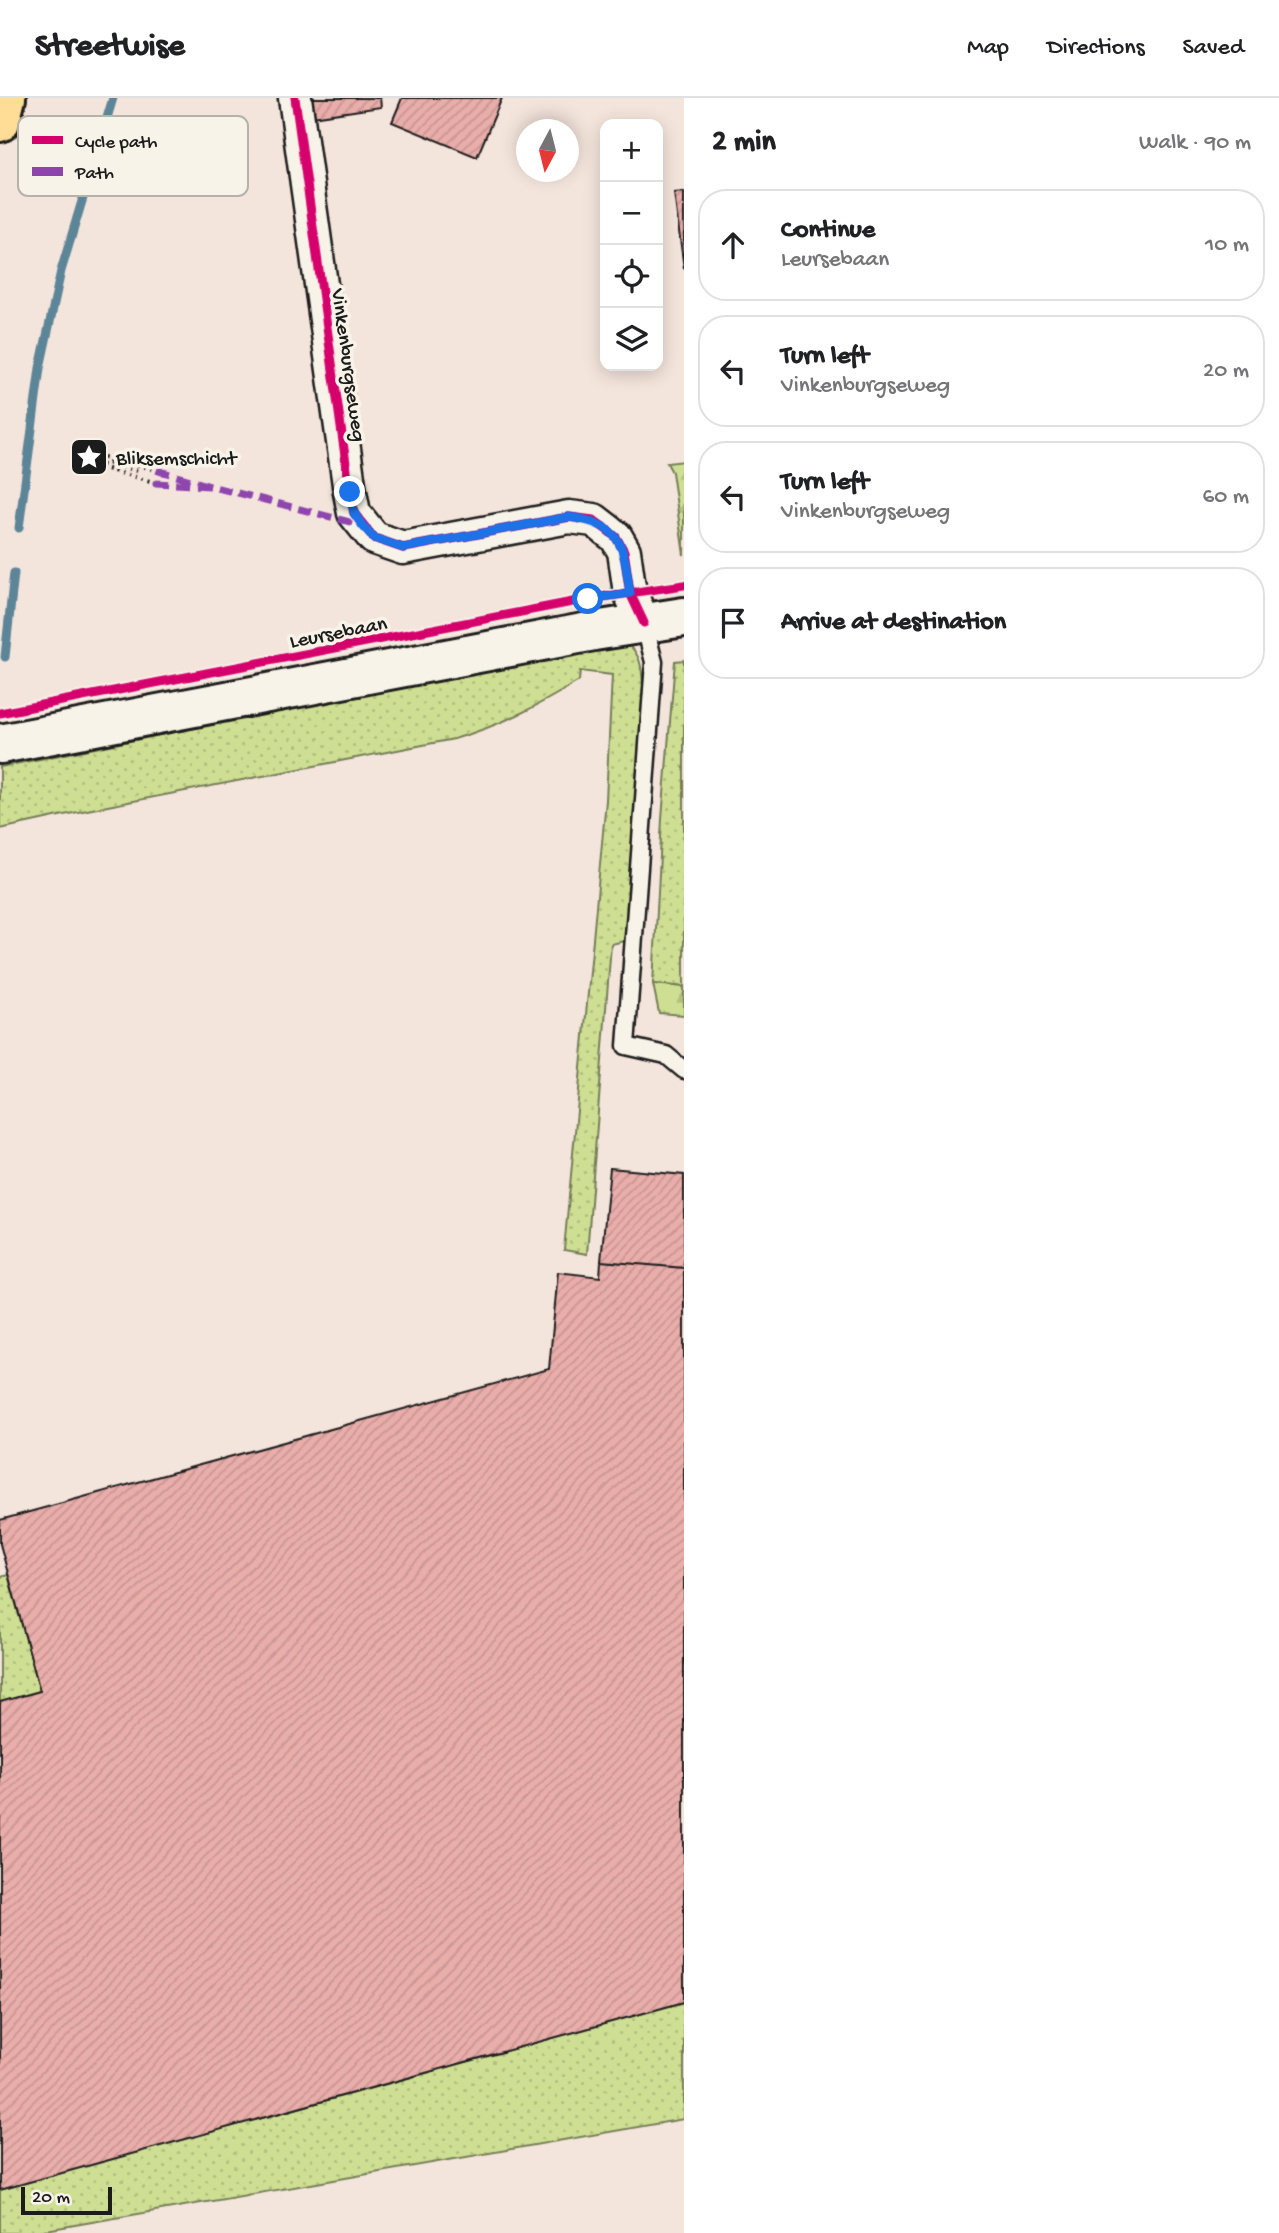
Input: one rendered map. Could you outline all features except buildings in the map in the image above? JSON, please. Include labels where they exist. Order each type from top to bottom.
[{"type":"highway","points":[[0,122],[6,98]]},
{"type":"street","name":"Vinkenburgseweg","points":[[295,98],[354,513],[374,538],[403,548],[569,517],[594,520],[616,537],[624,551],[630,593],[644,623]]},
{"type":"street","points":[[0,744],[684,617]]},
{"type":"lane","points":[[644,623],[654,662],[626,1046],[666,1055],[684,1070]]},
{"type":"path","points":[[90,454],[137,471]]},
{"type":"path","points":[[110,457],[160,471]]},
{"type":"path","points":[[88,461],[137,471]]},
{"type":"path","points":[[137,471],[108,466],[156,483]]},
{"type":"green space","points":[[684,461],[684,555],[672,472],[667,463]]},
{"type":"green space","points":[[626,642],[638,656],[643,686],[625,941],[611,944],[587,1254],[564,1250],[606,800],[612,675],[580,671],[579,681],[548,699],[503,721],[454,739],[0,829],[0,767]]},
{"type":"green space","points":[[684,660],[684,987],[653,984],[662,819],[675,661]]},
{"type":"green space","points":[[653,984],[684,987],[684,1015],[659,1013]]},
{"type":"green space","points":[[8,1575],[40,1691],[0,1702],[0,1577]]},
{"type":"green space","points":[[684,2002],[684,2119],[29,2233],[0,2233],[0,2190]]},
{"type":"waterway","points":[[108,116],[113,98]]},
{"type":"waterway","points":[[19,528],[40,368],[61,271],[84,196]]},
{"type":"waterway","points":[[5,657],[14,573]]},
{"type":"marked path","points":[[210,486],[160,471],[156,483],[210,486],[362,525]]},
{"type":"cycle path","points":[[295,98],[354,513],[374,538],[403,548],[569,517],[594,520],[616,537],[624,551],[630,593],[644,623]]},
{"type":"cycle path","name":"Leursebaan","points":[[0,713],[588,599],[684,585]]},
{"type":"place","name":"Bliksemschicht","points":[[89,457]]},
{"type":"route","points":[[350,492],[354,513],[374,538],[403,548],[569,517],[594,520],[616,537],[624,551],[630,593],[588,599]]}]
